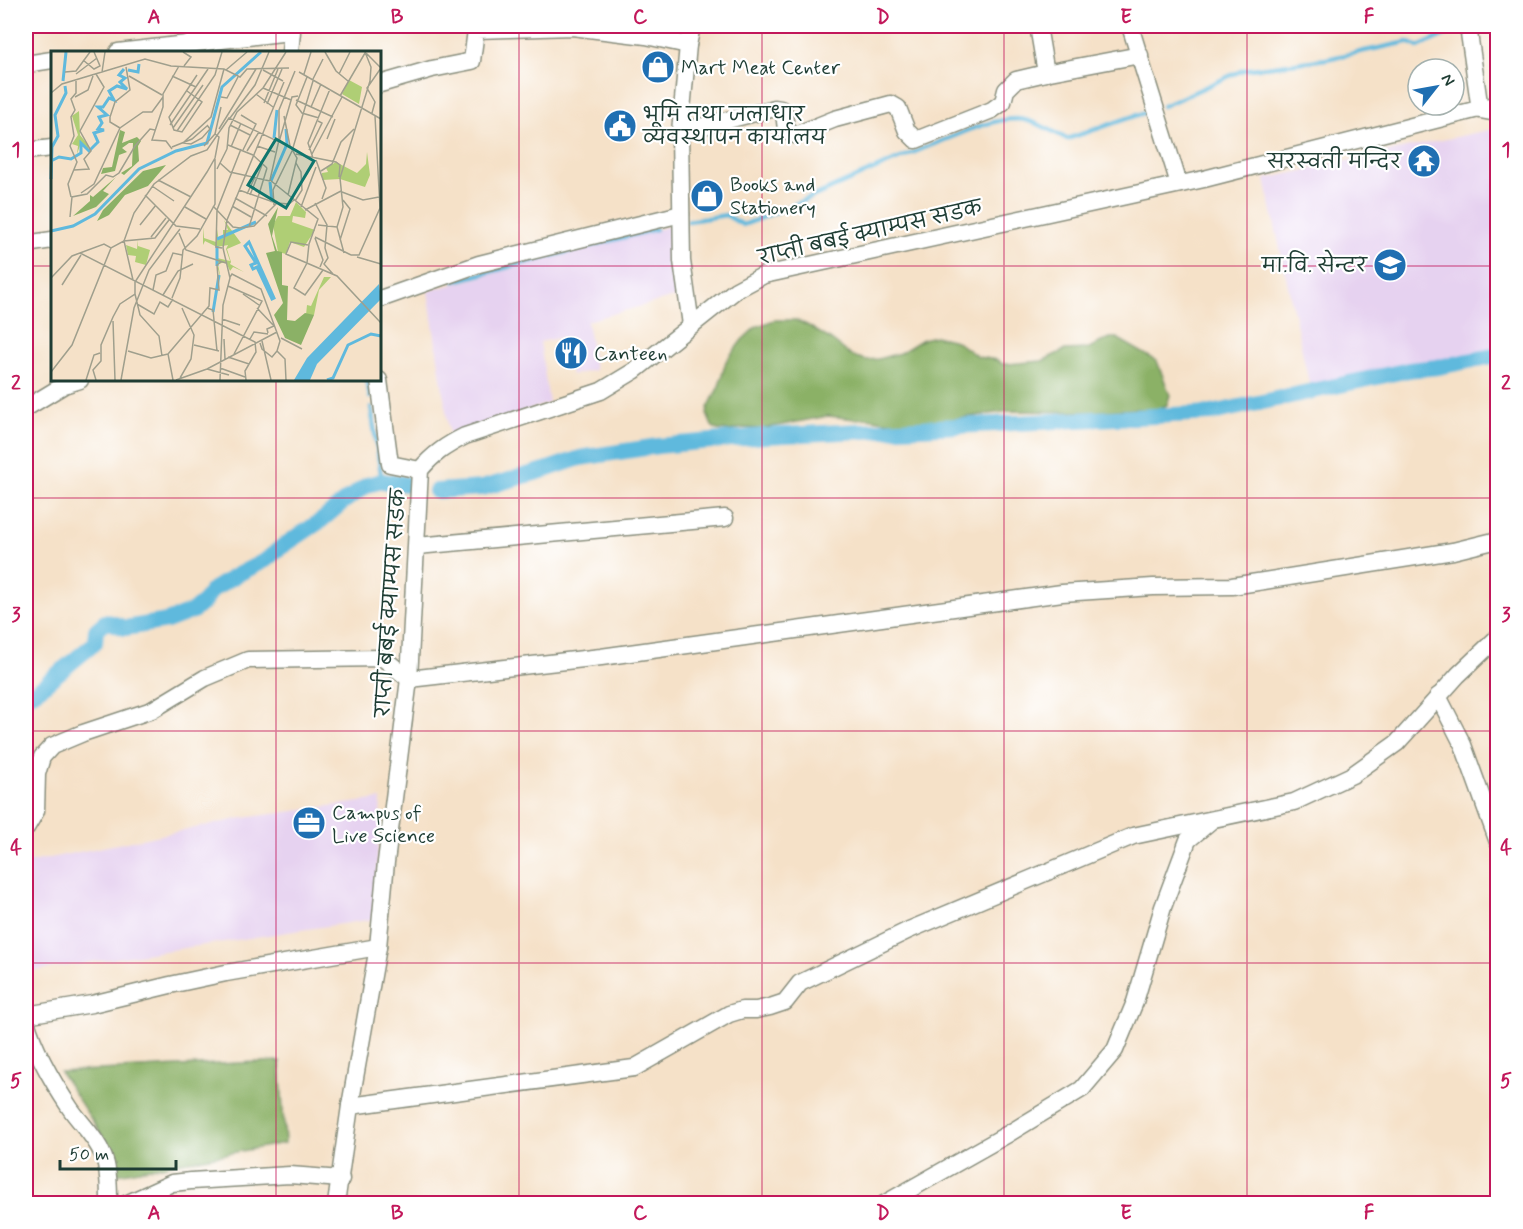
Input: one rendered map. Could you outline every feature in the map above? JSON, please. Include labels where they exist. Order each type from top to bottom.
[{"type":"street","points":[[691,325],[682,261],[680,132],[688,45],[692,26]]},
{"type":"street","points":[[1038,26],[1046,73]]},
{"type":"street","points":[[1130,26],[1179,184]]},
{"type":"street","points":[[1467,26],[1480,110],[1497,114]]},
{"type":"street","points":[[381,84],[432,69],[472,61],[476,30],[572,27],[646,36],[688,45]]},
{"type":"street","points":[[125,51],[289,28],[292,32],[290,51]]},
{"type":"street","points":[[680,132],[781,108],[784,112],[786,130],[795,135],[835,119],[891,104],[898,108],[907,131],[916,140],[992,110],[1003,102],[1006,90],[1016,80],[1140,55]]},
{"type":"street","points":[[26,63],[51,60]]},
{"type":"street","name":"राप्ती बबई क्याम्पस सडक","points":[[336,1203],[350,1106],[378,946],[386,862],[410,679],[420,470],[431,456],[465,436],[600,391],[633,371],[736,290],[765,275],[1179,184],[1497,104]]},
{"type":"street","points":[[26,151],[51,148]]},
{"type":"street","points":[[381,299],[479,264],[681,214]]},
{"type":"street","points":[[26,244],[51,240]]},
{"type":"street","points":[[26,408],[64,385],[77,381]]},
{"type":"street","points":[[379,381],[390,464],[420,470]]},
{"type":"street","points":[[417,546],[725,518]]},
{"type":"street","points":[[26,828],[36,811],[37,774],[42,757],[52,746],[152,710],[205,678],[248,660],[383,658],[410,679],[601,657],[1062,593],[1154,587],[1232,586],[1453,551],[1497,540]]},
{"type":"street","points":[[350,1106],[634,1068],[729,1014],[770,1007],[784,1002],[800,983],[909,930],[1132,836],[1294,802],[1352,776],[1397,743],[1438,696],[1497,637]]},
{"type":"street","points":[[1438,696],[1463,745],[1497,842]]},
{"type":"street","points":[[884,1203],[1008,1134],[1082,1089],[1115,1050],[1135,1002],[1163,907],[1188,840],[1214,818]]},
{"type":"street","points":[[26,1015],[92,1004],[170,984],[226,973],[378,946]]},
{"type":"street","points":[[26,1021],[38,1052],[55,1083],[103,1155],[108,1176],[109,1203]]},
{"type":"street","points":[[126,1203],[172,1183],[191,1180],[290,1175],[341,1179]]},
{"type":"shaded area","name":"मा.वि. सेन्टर","points":[[1497,128],[1497,351],[1310,388],[1265,179]]},
{"type":"shaded area","points":[[670,226],[678,296],[587,321],[595,370],[571,375],[563,337],[540,342],[549,403],[450,438],[428,291]]},
{"type":"shaded area","points":[[381,799],[374,919],[26,972],[26,863],[243,818]]},
{"type":"green space","points":[[774,320],[795,320],[807,325],[852,356],[866,360],[900,353],[923,339],[935,336],[956,341],[978,357],[997,360],[1002,364],[1042,361],[1065,350],[1087,349],[1110,338],[1117,338],[1157,361],[1170,395],[1167,405],[1155,410],[1009,411],[934,422],[901,424],[868,418],[828,416],[761,429],[717,430],[712,426],[707,414],[719,386],[726,361],[742,340],[756,327]]},
{"type":"green space","points":[[280,1061],[285,1143],[118,1174],[103,1137],[60,1072]]},
{"type":"waterway","points":[[1163,106],[1243,70],[1326,59],[1408,42],[1418,47],[1454,31]]},
{"type":"waterway","points":[[688,221],[726,215],[743,225],[917,151],[998,121],[1017,119],[1030,121],[1067,139],[1146,112]]},
{"type":"waterway","points":[[454,281],[655,229]]},
{"type":"waterway","points":[[436,491],[482,488],[580,458],[658,446],[765,436],[1212,413],[1409,370],[1439,367],[1498,355]]},
{"type":"waterway","points":[[367,381],[370,397]]},
{"type":"waterway","points":[[371,407],[382,481]]},
{"type":"waterway","points":[[26,697],[95,643],[96,630],[105,622],[125,628],[167,621],[193,611],[204,602],[212,590],[266,560],[367,485],[382,481],[406,484]]},
{"type":"place","name":"Mart Meat Center","points":[[658,67]]},
{"type":"place","name":"भूमि तथा जलाधार व्यवस्थापन कार्यालय","points":[[620,126]]},
{"type":"place","name":"सरस्वती मन्दिर","points":[[1424,161]]},
{"type":"place","name":"Books and Stationery","points":[[707,196]]},
{"type":"place","name":"मा.वि. सेन्टर","points":[[1390,265]]},
{"type":"place","name":"Canteen","points":[[571,353]]},
{"type":"place","name":"Campus of Live Science","points":[[309,823]]}]
